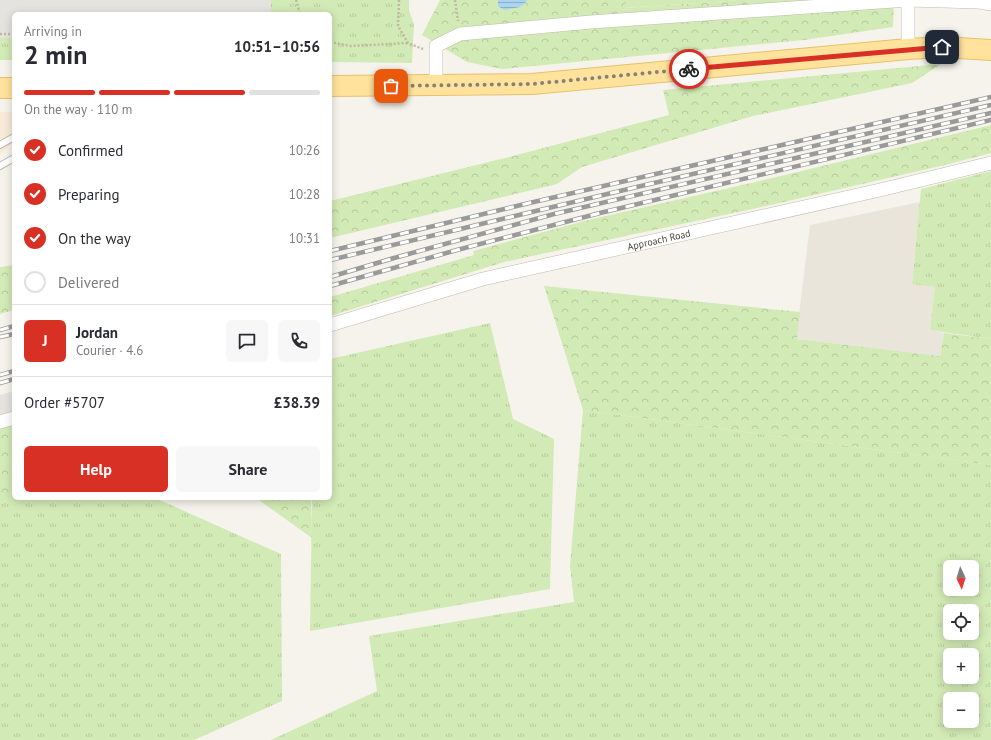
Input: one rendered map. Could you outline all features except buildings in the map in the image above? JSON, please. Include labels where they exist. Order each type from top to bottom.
[{"type":"main road","points":[[332,86],[532,84],[908,49],[942,47],[991,50]]},
{"type":"main road","points":[[0,88],[12,88]]},
{"type":"street","points":[[908,0],[908,49]]},
{"type":"street","points":[[436,85],[436,46],[460,34],[598,22],[908,0],[979,2],[991,4]]},
{"type":"street","name":"Approach Road","points":[[332,324],[483,280],[880,190],[991,163]]},
{"type":"street","points":[[0,422],[12,419]]},
{"type":"lane","points":[[0,145],[12,138]]},
{"type":"lane","points":[[0,166],[12,159]]},
{"type":"path","points":[[296,0],[299,12]]},
{"type":"path","points":[[399,0],[398,26],[408,43]]},
{"type":"path","points":[[455,0],[460,34]]},
{"type":"path","points":[[0,34],[12,34]]},
{"type":"path","points":[[332,42],[351,46],[408,43],[436,55]]},
{"type":"shaded area","points":[[0,0],[271,0],[271,12],[12,12],[12,38],[0,38]]},
{"type":"shaded area","points":[[0,112],[12,112],[12,145],[0,154]]},
{"type":"shaded area","points":[[920,202],[912,283],[935,287],[930,330],[944,333],[940,356],[796,339],[810,225]]},
{"type":"shaded area","points":[[12,392],[12,419],[0,422],[0,395]]},
{"type":"green space","points":[[0,0],[409,0],[409,10],[414,25],[412,63],[332,62],[332,12],[12,12],[12,60],[0,60]]},
{"type":"green space","points":[[440,0],[498,0],[498,6],[520,7],[528,0],[627,0],[624,8],[742,0],[894,0],[893,27],[804,40],[502,69],[467,62],[422,35]]},
{"type":"green space","points":[[627,0],[742,0],[623,8]]},
{"type":"green space","points":[[941,64],[912,83],[753,116],[582,167],[557,184],[332,238],[332,201],[509,157],[669,115],[663,90]]},
{"type":"green space","points":[[991,125],[991,153],[766,206],[504,262],[332,315],[332,296],[474,255],[473,251],[588,220],[781,176]]},
{"type":"green space","points":[[991,171],[991,339],[930,330],[935,287],[912,284],[921,189]]},
{"type":"green space","points":[[12,265],[12,311],[0,314],[0,267]]},
{"type":"green space","points":[[544,286],[800,312],[797,339],[940,356],[944,333],[991,339],[991,465],[583,410]]},
{"type":"green space","points":[[490,323],[513,419],[554,439],[550,589],[310,631],[312,500],[332,500],[332,359]]},
{"type":"green space","points":[[583,410],[991,465],[991,740],[271,740],[377,691],[369,636],[574,602],[570,566]]},
{"type":"green space","points":[[12,425],[12,498],[0,503],[0,428]]},
{"type":"green space","points":[[12,498],[12,500],[160,500],[281,554],[282,701],[194,740],[0,740],[0,503]]},
{"type":"green space","points":[[259,500],[311,500],[312,538]]},
{"type":"water","points":[[498,0],[528,0],[520,7],[504,10],[498,6]]},
{"type":"railway","points":[[332,251],[525,204],[991,97]]},
{"type":"railway","points":[[332,260],[991,105]]},
{"type":"railway","points":[[332,276],[554,214],[991,113]]},
{"type":"railway","points":[[332,285],[457,250],[600,213],[991,120]]},
{"type":"railway","points":[[0,330],[12,327]]},
{"type":"railway","points":[[0,337],[12,334]]},
{"type":"railway","points":[[0,375],[12,372]]},
{"type":"railway","points":[[0,383],[12,380]]},
{"type":"way so far","points":[[391,86],[532,84],[689,69]]},
{"type":"route","points":[[689,69],[942,47]]}]
